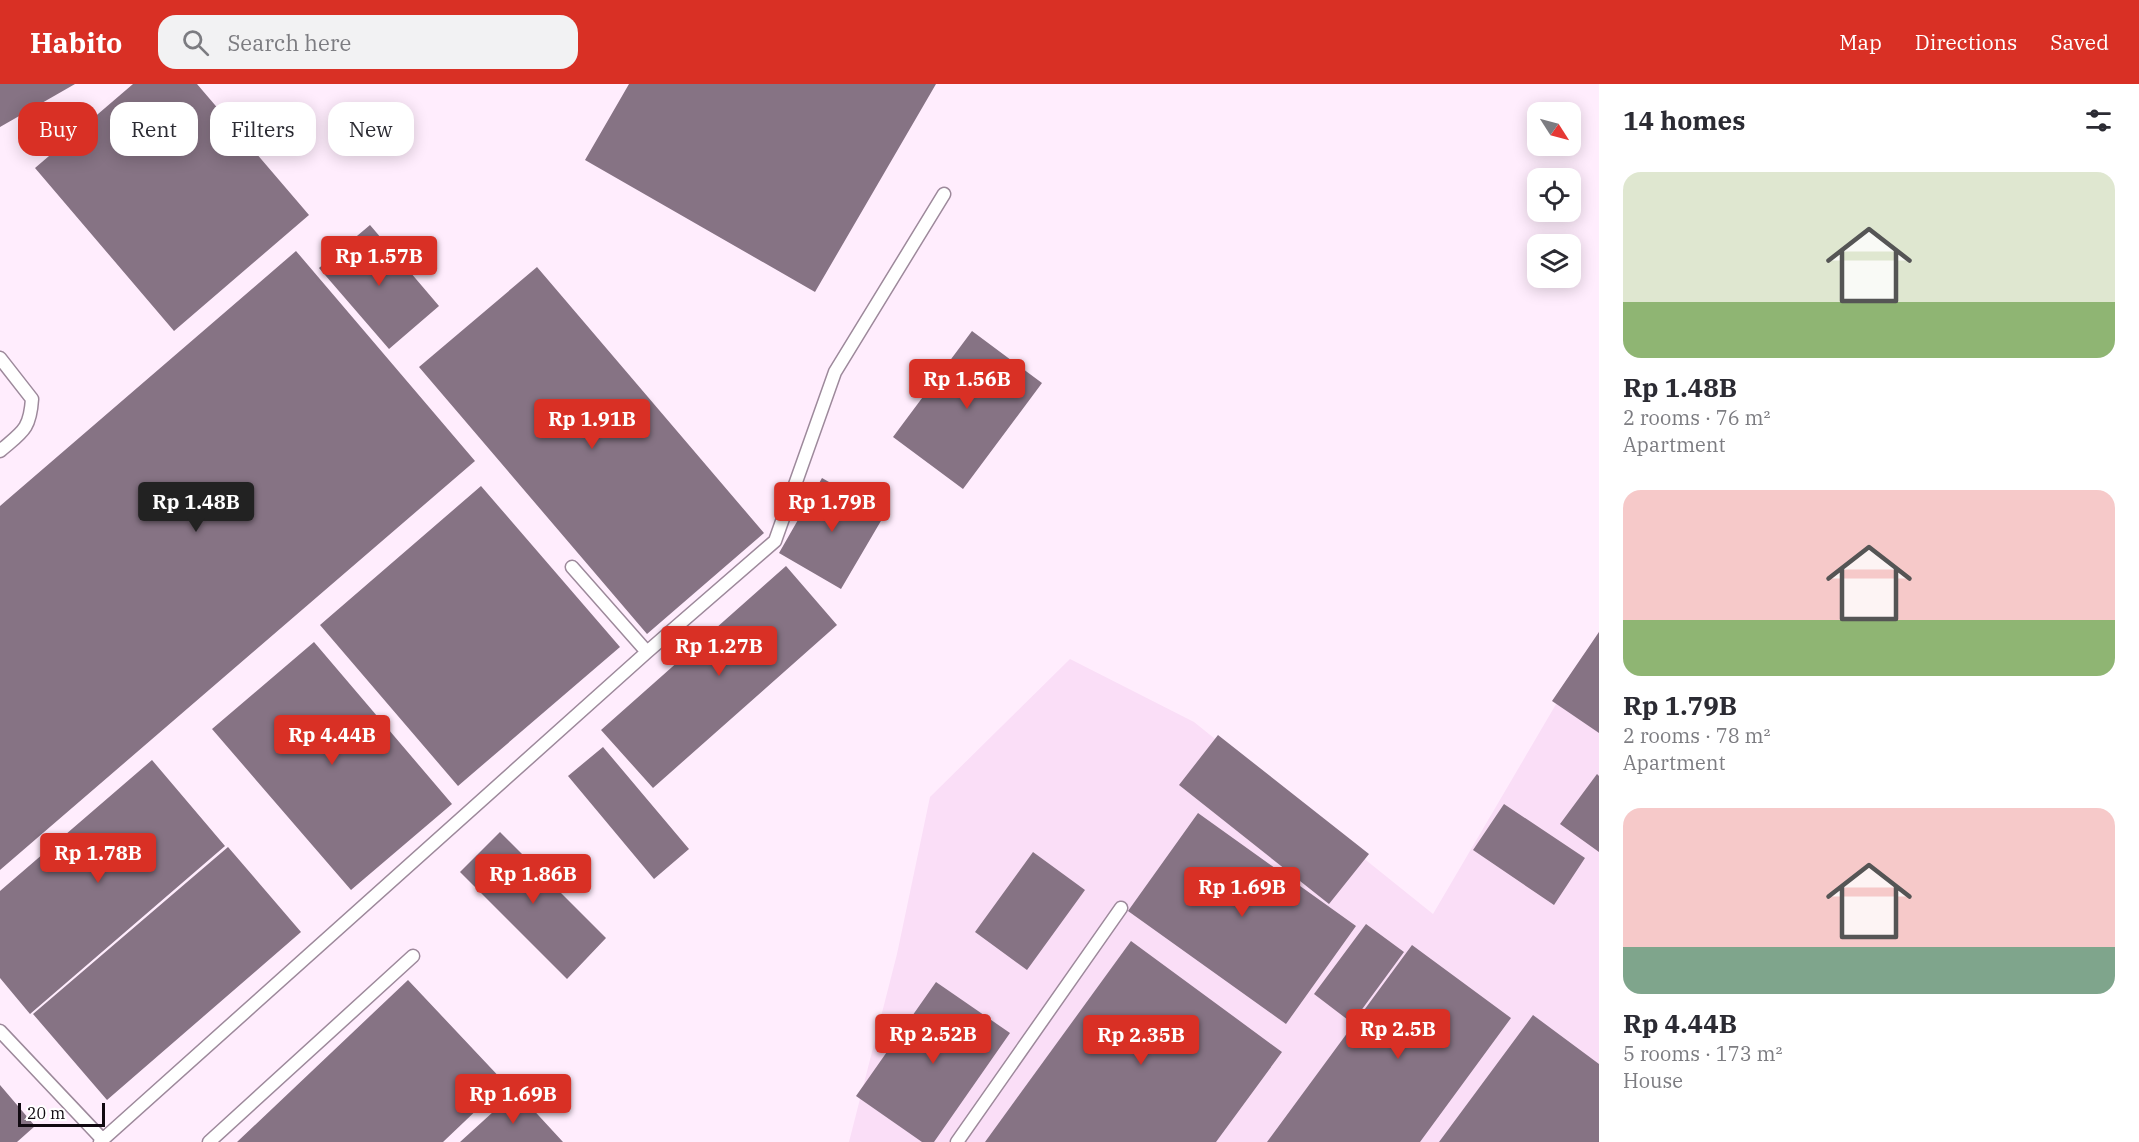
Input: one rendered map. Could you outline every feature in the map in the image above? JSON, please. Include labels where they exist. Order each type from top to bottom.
[{"type":"lane","points":[[0,1031],[101,1141],[647,652],[775,541],[835,372],[944,194]]},
{"type":"lane","points":[[0,358],[32,399],[31,417],[27,426],[0,451]]},
{"type":"lane","points":[[572,567],[647,652]]},
{"type":"lane","points":[[957,1142],[1121,908]]},
{"type":"lane","points":[[208,1142],[413,956]]},
{"type":"shaded area","points":[[1599,631],[1599,1142],[849,1142],[897,954],[930,797],[1070,659],[1194,722],[1433,914]]},
{"type":"building","points":[[0,84],[75,84],[44,102],[18,102],[18,117],[0,127]]},
{"type":"building","points":[[133,84],[197,84],[212,102],[210,102],[210,156],[259,156],[309,215],[174,331],[35,168],[49,156],[98,156],[98,114],[110,104],[110,156],[198,156],[198,102],[112,102]]},
{"type":"building","points":[[629,84],[936,84],[815,292],[585,160]]},
{"type":"building","points":[[370,225],[439,306],[389,349],[319,268]]},
{"type":"building","points":[[296,251],[475,461],[0,870],[0,506]]},
{"type":"building","points":[[537,267],[764,533],[647,634],[419,367]]},
{"type":"building","points":[[972,331],[1042,383],[963,489],[893,437]]},
{"type":"building","points":[[822,478],[885,514],[841,589],[779,553]]},
{"type":"building","points":[[481,486],[620,647],[458,786],[320,625]]},
{"type":"building","points":[[786,566],[837,625],[653,788],[601,730]]},
{"type":"building","points":[[1599,632],[1599,733],[1552,701]]},
{"type":"building","points":[[314,642],[452,804],[351,890],[212,729]]},
{"type":"building","points":[[1218,735],[1369,854],[1329,904],[1179,785]]},
{"type":"building","points":[[603,747],[689,849],[654,879],[568,776]]},
{"type":"building","points":[[152,760],[225,846],[30,1014],[0,978],[0,891]]},
{"type":"building","points":[[1597,774],[1599,776],[1599,852],[1560,824]]},
{"type":"building","points":[[1504,804],[1585,858],[1554,905],[1473,850]]},
{"type":"building","points":[[1198,813],[1356,926],[1286,1024],[1128,911]]},
{"type":"building","points":[[500,832],[606,938],[567,979],[460,872]]},
{"type":"building","points":[[228,847],[301,932],[107,1100],[33,1014]]},
{"type":"building","points":[[1033,852],[1085,890],[1027,970],[975,932]]},
{"type":"building","points":[[1366,924],[1404,952],[1352,1023],[1314,994]]},
{"type":"building","points":[[1131,941],[1282,1052],[1216,1142],[985,1142]]},
{"type":"building","points":[[1412,945],[1511,1018],[1420,1142],[1267,1142]]},
{"type":"building","points":[[408,980],[505,1083],[443,1142],[237,1142]]},
{"type":"building","points":[[936,982],[1010,1033],[934,1142],[922,1142],[856,1096]]},
{"type":"building","points":[[1533,1015],[1599,1064],[1599,1142],[1439,1142]]},
{"type":"building","points":[[0,1085],[35,1126],[17,1142],[0,1142]]},
{"type":"building","points":[[516,1091],[563,1142],[460,1142]]}]
